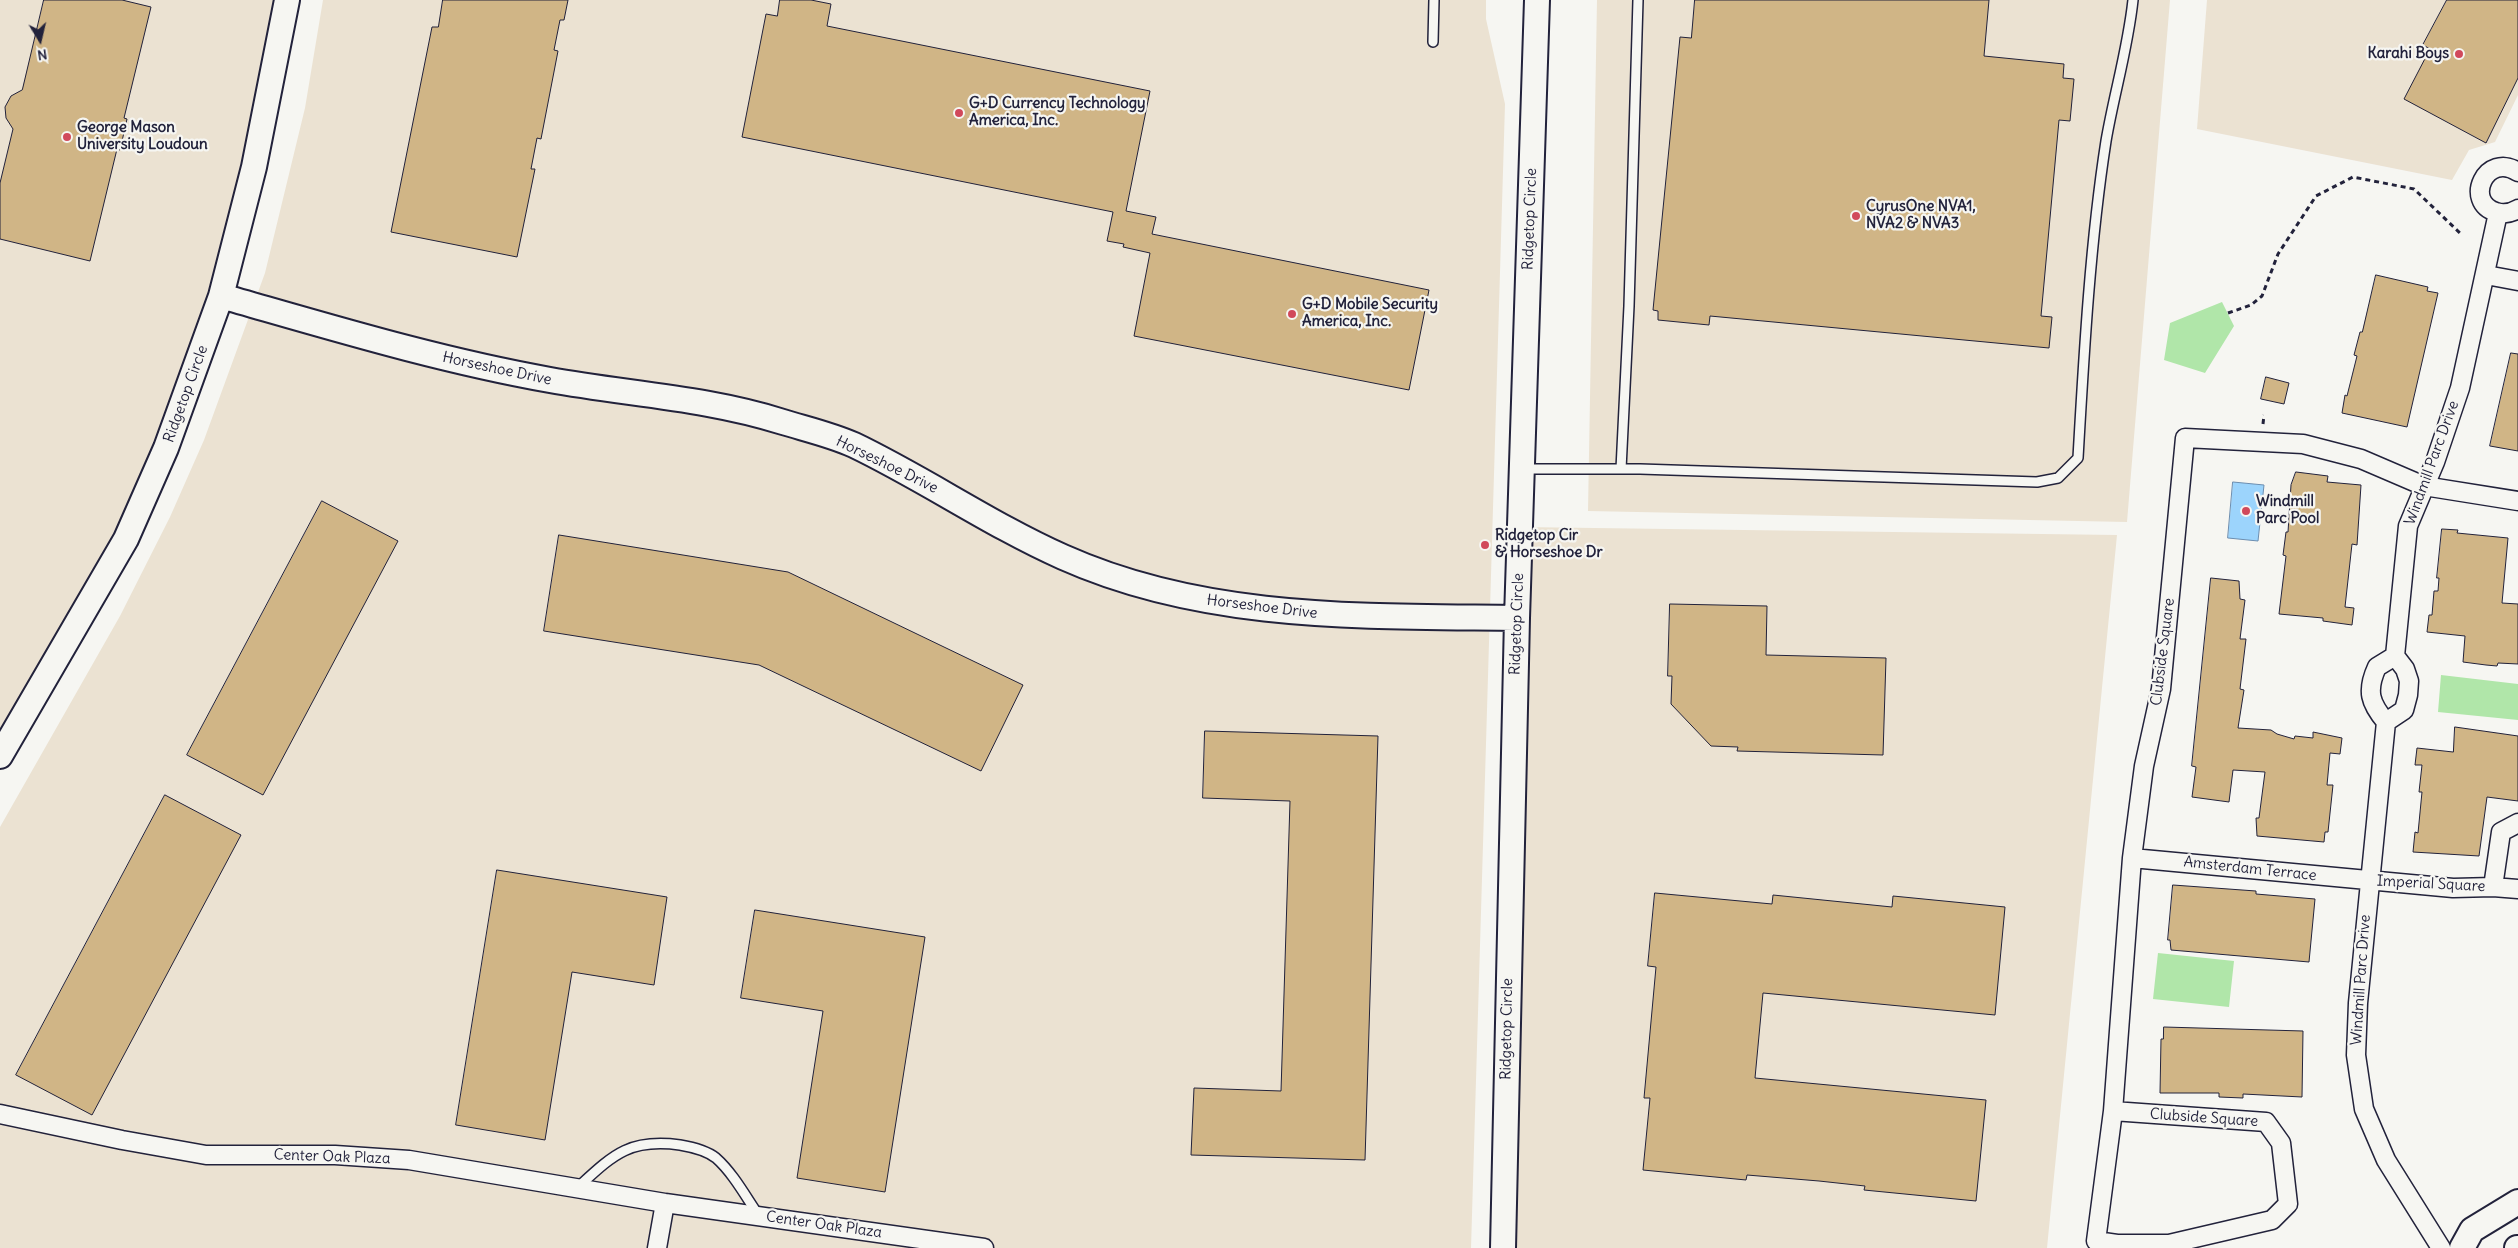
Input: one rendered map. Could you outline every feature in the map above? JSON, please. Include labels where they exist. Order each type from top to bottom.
[{"type":"street","name":"Ridgetop Circle","points":[[0,756],[126,539],[166,448],[221,296],[254,166],[287,0]]},
{"type":"street","name":"Ridgetop Circle","points":[[1503,1248],[1517,618],[1537,0]]},
{"type":"street","points":[[2517,167],[2494,169],[2483,178],[2480,185],[2482,200],[2486,206],[2498,213],[2506,214],[2518,209]]},
{"type":"street","name":"Windmill Parc Drive","points":[[2395,656],[2408,526],[2435,462],[2460,388],[2498,213]]},
{"type":"street","points":[[2486,275],[2518,281]]},
{"type":"street","name":"Horseshoe Drive","points":[[221,296],[392,345],[481,367],[552,381],[737,409],[779,420],[851,444],[1064,558],[1166,592],[1224,605],[1300,613],[1517,618]]},
{"type":"street","name":"Clubside Square","points":[[2113,1111],[2266,1122],[2281,1143],[2288,1204],[2272,1220],[2169,1244],[2117,1244],[2096,1241],[2113,1111],[2132,858],[2144,766],[2161,689],[2185,438],[2303,444],[2360,459],[2424,486]]},
{"type":"street","points":[[2424,486],[2518,501]]},
{"type":"street","points":[[2395,656],[2405,669],[2409,681],[2408,695],[2404,710],[2386,722],[2372,704],[2370,690],[2377,667],[2395,656]]},
{"type":"street","name":"Windmill Parc Drive","points":[[2386,722],[2369,880],[2356,1046],[2364,1109],[2386,1160],[2441,1248]]},
{"type":"street","name":"Imperial Square","points":[[2493,887],[2501,832],[2518,823]]},
{"type":"street","name":"Amsterdam Terrace","points":[[2132,858],[2369,880]]},
{"type":"street","name":"Imperial Square","points":[[2369,880],[2453,888],[2493,887],[2518,889]]},
{"type":"street","name":"Center Oak Plaza","points":[[0,1114],[122,1140],[206,1155],[334,1155],[410,1160],[665,1203],[984,1248]]},
{"type":"street","points":[[2462,1248],[2472,1230],[2518,1202]]},
{"type":"street","points":[[657,1248],[665,1203]]},
{"type":"lane","points":[[1433,42],[1434,0]]},
{"type":"lane","points":[[1620,469],[1629,306],[1638,0]]},
{"type":"lane","points":[[1522,469],[1620,469],[2037,482],[2058,478],[2078,458],[2085,329],[2106,141],[2131,22],[2133,0]]},
{"type":"lane","points":[[577,1188],[607,1161],[637,1144],[657,1142],[696,1148],[715,1157],[729,1173],[759,1216]]},
{"type":"path","points":[[2228,313],[2252,305],[2262,296],[2278,254],[2316,196],[2353,177],[2414,189],[2462,235]]},
{"type":"shaded area","points":[[0,0],[287,0],[275,65],[166,448],[0,756]]},
{"type":"shaded area","points":[[323,0],[1486,0],[1486,19],[1505,104],[1471,1248],[0,1248],[0,827],[120,616],[170,517],[204,440],[265,273],[305,108]]},
{"type":"shaded area","points":[[1597,0],[2170,0],[2127,522],[1588,511]]},
{"type":"shaded area","points":[[2207,0],[2518,0],[2518,95],[2495,142],[2469,150],[2452,180],[2197,129]]},
{"type":"shaded area","points":[[1520,527],[2117,535],[2047,1248],[1503,1248]]},
{"type":"green space","points":[[2222,302],[2234,326],[2205,373],[2164,360],[2170,323]]},
{"type":"green space","points":[[2441,675],[2518,684],[2518,720],[2438,712]]},
{"type":"green space","points":[[2158,953],[2234,961],[2229,1007],[2153,999]]},
{"type":"water","name":"Windmill Parc Pool","points":[[2233,482],[2264,485],[2258,541],[2228,538]]},
{"type":"building","name":"George Mason University Loudoun","points":[[44,0],[122,0],[151,7],[124,118],[127,119],[120,150],[117,149],[90,261],[0,239],[0,183],[13,129],[6,118],[5,107],[11,96],[22,90]]},
{"type":"building","points":[[443,0],[568,0],[564,20],[560,20],[554,50],[558,51],[541,139],[537,138],[531,169],[535,169],[517,257],[391,232],[432,27],[438,27]]},
{"type":"building","points":[[780,0],[811,0],[831,4],[827,26],[1150,91],[1126,211],[1156,217],[1152,234],[1429,290],[1409,390],[1134,336],[1150,253],[1123,247],[1124,244],[1107,241],[1113,212],[742,137],[766,14],[777,16]]},
{"type":"building","name":"CyrusOne NVA1, NVA2 & NVA3","points":[[1695,0],[1989,0],[1984,56],[2064,64],[2063,78],[2074,79],[2070,121],[2059,120],[2041,316],[2052,317],[2049,348],[1710,316],[1709,325],[1658,320],[1658,311],[1653,310],[1680,37],[1691,38]]},
{"type":"building","points":[[2447,0],[2518,0],[2518,78],[2486,143],[2404,99],[2430,49],[2423,45]]},
{"type":"building","points":[[2376,275],[2428,287],[2427,291],[2438,293],[2407,427],[2342,413],[2345,395],[2347,396],[2357,356],[2354,355],[2360,332],[2362,332]]},
{"type":"building","points":[[2511,353],[2518,354],[2518,451],[2490,446]]},
{"type":"building","points":[[2266,377],[2289,383],[2284,404],[2261,399]]},
{"type":"building","points":[[2296,472],[2328,476],[2327,482],[2361,485],[2357,545],[2352,544],[2345,607],[2354,608],[2352,625],[2323,621],[2323,618],[2279,614],[2286,556],[2283,555],[2286,532],[2288,532],[2291,485]]},
{"type":"building","points":[[322,501],[398,541],[263,795],[187,755]]},
{"type":"building","points":[[2442,529],[2458,530],[2457,533],[2508,538],[2502,603],[2518,604],[2518,664],[2498,663],[2497,666],[2463,662],[2465,636],[2427,632],[2429,615],[2432,615],[2434,591],[2438,591],[2439,578],[2437,578]]},
{"type":"building","points":[[559,535],[788,572],[1023,685],[981,771],[759,665],[544,631]]},
{"type":"building","points":[[2211,578],[2239,581],[2240,599],[2245,600],[2240,639],[2246,639],[2240,689],[2244,690],[2238,728],[2271,730],[2277,734],[2294,739],[2295,736],[2313,738],[2313,732],[2342,738],[2340,754],[2330,753],[2327,785],[2333,785],[2328,832],[2325,832],[2324,842],[2257,836],[2256,818],[2259,818],[2265,772],[2233,770],[2229,802],[2192,797],[2196,767],[2192,766]]},
{"type":"building","points":[[1670,604],[1767,606],[1766,655],[1886,658],[1883,755],[1737,751],[1738,747],[1711,746],[1671,704],[1672,676],[1668,676]]},
{"type":"building","points":[[2455,727],[2518,736],[2518,801],[2487,797],[2479,856],[2413,852],[2415,832],[2418,833],[2422,792],[2419,792],[2422,765],[2415,765],[2417,748],[2453,752]]},
{"type":"building","points":[[1205,731],[1378,736],[1365,1160],[1191,1155],[1194,1088],[1281,1091],[1290,801],[1203,798]]},
{"type":"building","points":[[165,795],[241,835],[92,1115],[16,1075]]},
{"type":"building","points":[[497,870],[667,897],[654,985],[572,972],[545,1140],[456,1125]]},
{"type":"building","points":[[2173,885],[2256,891],[2256,894],[2315,899],[2309,962],[2171,950],[2170,940],[2168,940]]},
{"type":"building","points":[[1655,893],[1772,904],[1773,895],[1892,907],[1893,896],[2005,907],[1995,1015],[1763,993],[1755,1078],[1986,1100],[1976,1201],[1864,1190],[1865,1186],[1819,1181],[1747,1175],[1746,1180],[1643,1170],[1650,1098],[1644,1098],[1656,967],[1648,966]]},
{"type":"building","points":[[755,910],[925,937],[885,1192],[797,1178],[823,1011],[741,998]]},
{"type":"building","points":[[2164,1027],[2303,1031],[2302,1097],[2243,1094],[2243,1098],[2219,1097],[2219,1093],[2160,1093],[2161,1039],[2163,1039]]},
{"type":"place","name":"Karahi Boys","points":[[2459,54]]},
{"type":"place","name":"G+D Currency Technology America, Inc.","points":[[959,113]]},
{"type":"place","name":"George Mason University Loudoun","points":[[67,137]]},
{"type":"place","name":"CyrusOne NVA1, NVA2 & NVA3","points":[[1856,216]]},
{"type":"place","name":"G+D Mobile Security America, Inc.","points":[[1292,314]]},
{"type":"place","name":"Windmill Parc Pool","points":[[2246,511]]},
{"type":"place","name":"Ridgetop Cir & Horseshoe Dr","points":[[1485,545]]}]
